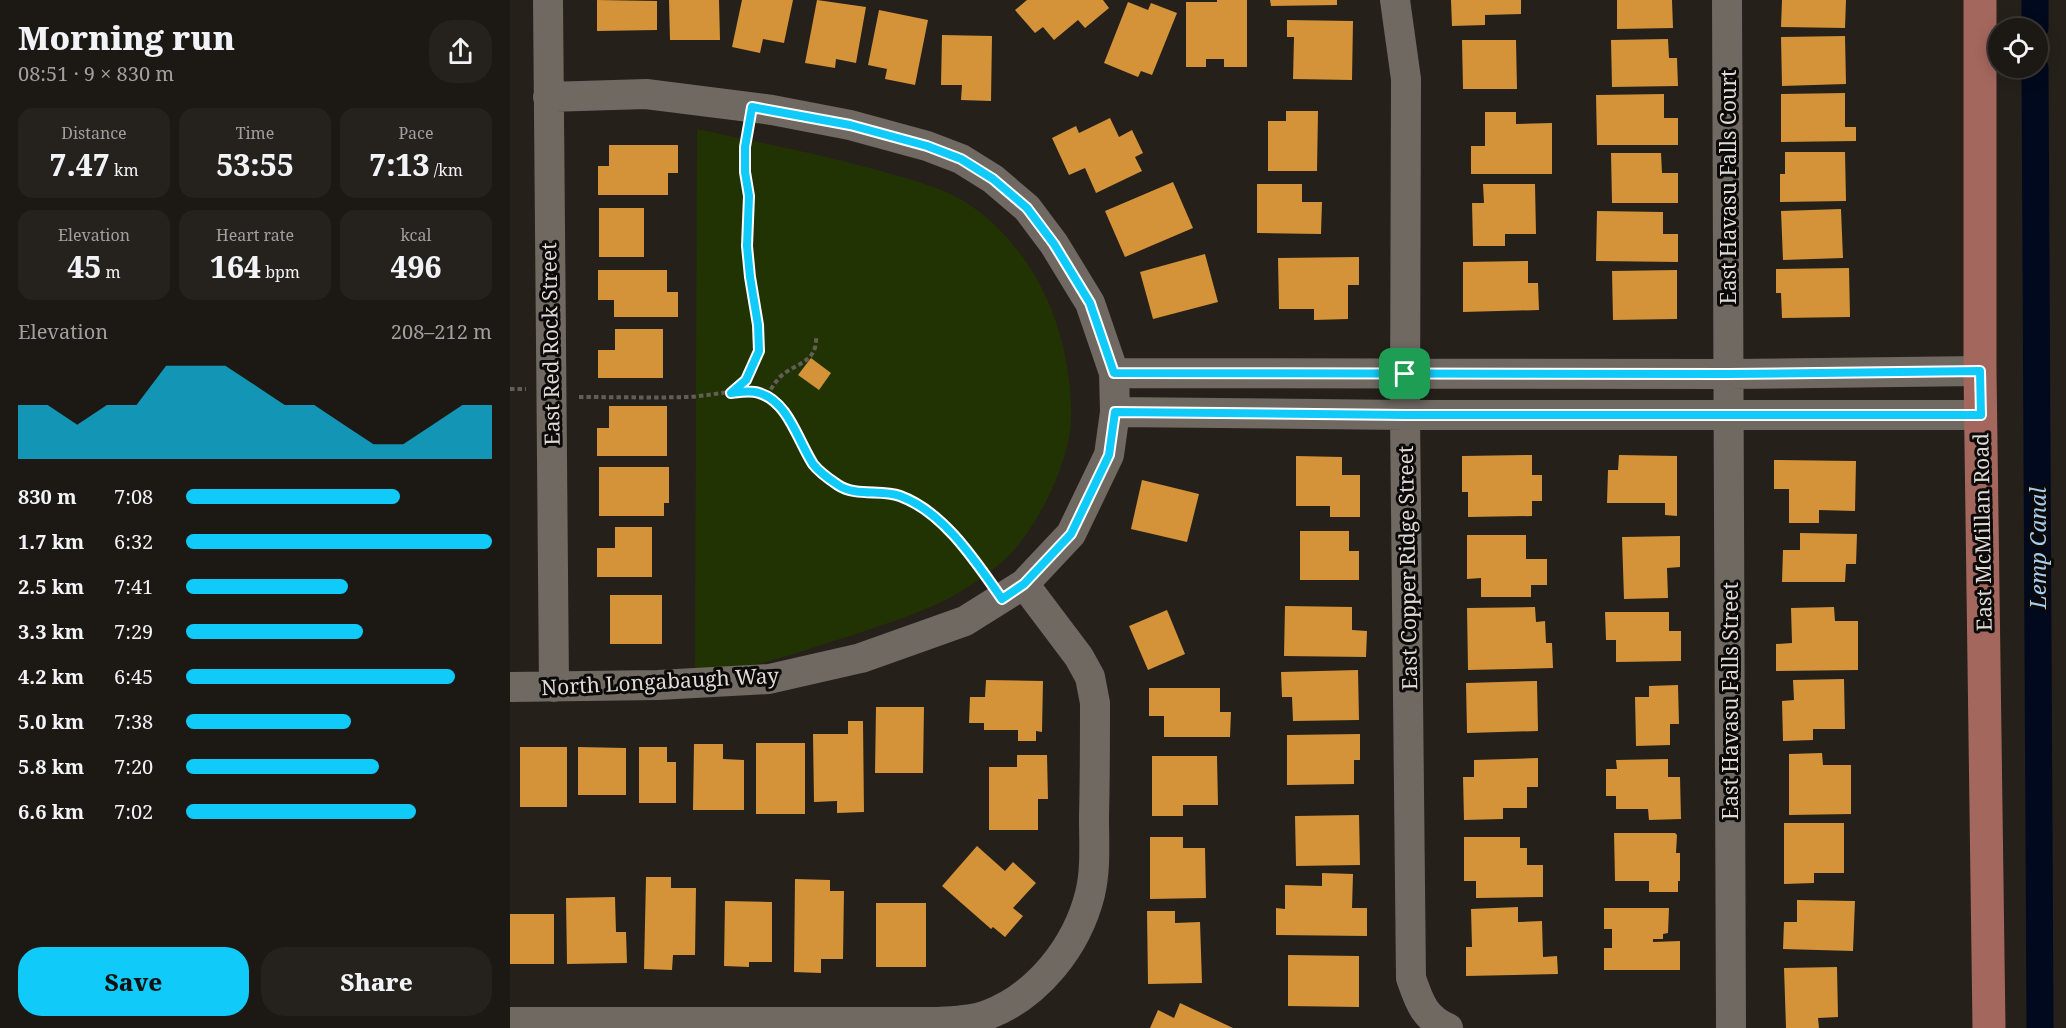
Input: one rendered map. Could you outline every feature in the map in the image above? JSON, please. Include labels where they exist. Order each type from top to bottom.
[{"type":"main road","name":"East McMillan Road","points":[[1980,0],[1980,371],[1989,1028]]},
{"type":"street","name":"East Red Rock Street","points":[[548,0],[554,687]]},
{"type":"street","name":"East Copper Ridge Street","points":[[1395,0],[1406,79],[1405,415],[1411,978],[1420,1002],[1441,1025]]},
{"type":"street","name":"East Havasu Falls Court","points":[[1727,0],[1729,374]]},
{"type":"street","name":"North Longabaugh Way","points":[[510,687],[658,685],[769,679],[861,658],[965,621],[1013,591],[1071,534],[1109,455],[1115,412],[1114,373],[1090,303],[1054,244],[1027,208],[993,179],[961,159],[927,146],[850,125],[752,107],[646,94],[548,97]]},
{"type":"street","points":[[1114,373],[1729,374],[1980,371]]},
{"type":"street","name":"East Havasu Falls Street","points":[[1729,374],[1731,1028]]},
{"type":"street","points":[[1115,412],[1405,415],[1981,415]]},
{"type":"street","points":[[510,1022],[553,1025],[962,1021],[986,1016],[1008,1005],[1030,989],[1048,972],[1074,938],[1082,921],[1090,893],[1094,864],[1095,703],[1090,677],[1079,657],[1013,591]]},
{"type":"path","points":[[731,393],[746,380],[759,351],[758,325],[747,246],[749,196],[745,172],[745,147],[752,107]]},
{"type":"path","points":[[766,396],[780,377],[807,361],[816,344],[816,335]]},
{"type":"path","points":[[551,397],[690,397],[757,392],[776,403],[815,466],[840,487],[868,493],[898,495],[920,506],[957,540],[977,563],[1013,591]]},
{"type":"green space","points":[[697,129],[877,170],[945,191],[970,205],[998,228],[1027,263],[1038,282],[1056,322],[1067,366],[1071,399],[1067,449],[1054,484],[1036,520],[1025,536],[995,568],[954,595],[916,613],[785,657],[734,668],[695,668]]},
{"type":"building","points":[[597,0],[657,1],[657,30],[597,31]]},
{"type":"building","points":[[669,0],[719,0],[720,40],[670,40]]},
{"type":"building","points":[[742,0],[793,0],[784,43],[763,39],[760,53],[732,47]]},
{"type":"building","points":[[817,0],[866,7],[856,63],[836,59],[835,68],[805,63]]},
{"type":"building","points":[[1027,0],[1103,0],[1109,8],[1085,28],[1078,20],[1054,40],[1043,27],[1035,33],[1015,10]]},
{"type":"building","points":[[1217,0],[1247,0],[1247,67],[1224,67],[1224,59],[1206,59],[1206,67],[1186,67],[1186,2],[1217,2]]},
{"type":"building","points":[[1270,0],[1337,0],[1337,5],[1271,6]]},
{"type":"building","points":[[1451,0],[1521,0],[1521,14],[1485,15],[1485,25],[1452,26]]},
{"type":"building","points":[[1617,0],[1672,0],[1673,28],[1617,29]]},
{"type":"building","points":[[1782,0],[1846,0],[1845,28],[1781,27]]},
{"type":"building","points":[[1128,2],[1148,10],[1151,3],[1177,13],[1152,75],[1141,71],[1138,77],[1104,63]]},
{"type":"building","points":[[879,10],[928,20],[915,85],[885,79],[887,69],[868,65]]},
{"type":"building","points":[[1287,20],[1353,21],[1352,80],[1293,79],[1294,37],[1287,37]]},
{"type":"building","points":[[942,35],[992,36],[991,101],[961,100],[962,85],[941,85]]},
{"type":"building","points":[[1845,36],[1846,84],[1782,86],[1781,37]]},
{"type":"building","points":[[1668,39],[1669,58],[1677,58],[1678,86],[1612,87],[1611,40]]},
{"type":"building","points":[[1462,40],[1516,40],[1517,89],[1463,89]]},
{"type":"building","points":[[1845,93],[1845,127],[1856,127],[1856,141],[1781,142],[1781,94]]},
{"type":"building","points":[[1664,94],[1664,118],[1678,118],[1678,145],[1597,145],[1596,95]]},
{"type":"building","points":[[1286,111],[1318,111],[1317,171],[1268,171],[1268,121],[1286,121]]},
{"type":"building","points":[[1485,112],[1516,112],[1516,124],[1552,123],[1552,174],[1471,174],[1471,146],[1485,146]]},
{"type":"building","points":[[1110,118],[1119,137],[1132,130],[1143,153],[1135,157],[1142,171],[1096,193],[1085,168],[1069,175],[1052,138],[1076,126],[1079,133]]},
{"type":"building","points":[[609,145],[678,145],[678,173],[668,173],[668,195],[598,195],[598,166],[609,166]]},
{"type":"building","points":[[1785,152],[1845,152],[1846,201],[1780,202],[1780,174],[1785,174]]},
{"type":"building","points":[[1611,153],[1661,153],[1662,173],[1678,173],[1678,203],[1612,203]]},
{"type":"building","points":[[1173,182],[1193,228],[1125,257],[1105,211]]},
{"type":"building","points":[[1257,184],[1302,184],[1302,202],[1322,202],[1321,234],[1257,233]]},
{"type":"building","points":[[1483,184],[1535,184],[1536,234],[1505,234],[1505,246],[1473,246],[1472,203],[1484,203]]},
{"type":"building","points":[[599,208],[644,208],[644,257],[599,257]]},
{"type":"building","points":[[1841,209],[1843,258],[1783,260],[1781,211]]},
{"type":"building","points":[[1597,211],[1663,212],[1663,234],[1678,234],[1678,262],[1596,261]]},
{"type":"building","points":[[1205,254],[1218,302],[1153,319],[1140,272]]},
{"type":"building","points":[[1359,257],[1359,285],[1348,285],[1348,319],[1314,320],[1314,309],[1279,309],[1278,258]]},
{"type":"building","points":[[1528,261],[1528,283],[1538,283],[1539,310],[1463,312],[1463,262]]},
{"type":"building","points":[[1849,268],[1850,317],[1782,318],[1781,293],[1776,293],[1776,269]]},
{"type":"building","points":[[598,270],[667,270],[667,292],[678,292],[678,317],[614,317],[614,300],[598,300]]},
{"type":"building","points":[[1677,270],[1677,319],[1613,320],[1612,271]]},
{"type":"building","points":[[615,329],[663,329],[663,378],[598,378],[598,350],[615,350]]},
{"type":"building","points":[[811,358],[831,373],[819,390],[798,375]]},
{"type":"building","points":[[609,406],[667,406],[667,456],[597,456],[597,428],[609,428]]},
{"type":"building","points":[[1532,455],[1532,475],[1542,475],[1542,501],[1532,501],[1532,516],[1468,517],[1468,492],[1462,492],[1462,456]]},
{"type":"building","points":[[1619,455],[1677,456],[1677,516],[1665,515],[1665,503],[1607,503],[1608,470],[1618,470]]},
{"type":"building","points":[[1296,456],[1342,457],[1342,475],[1360,475],[1360,517],[1330,517],[1330,506],[1296,506]]},
{"type":"building","points":[[1774,460],[1856,461],[1855,511],[1819,510],[1819,523],[1789,523],[1789,489],[1774,489]]},
{"type":"building","points":[[599,467],[669,467],[669,503],[664,503],[664,516],[599,516]]},
{"type":"building","points":[[1142,480],[1199,494],[1187,542],[1131,529]]},
{"type":"building","points":[[615,527],[652,527],[652,577],[597,577],[597,548],[615,548]]},
{"type":"building","points":[[1300,531],[1349,531],[1349,551],[1359,551],[1359,580],[1300,580]]},
{"type":"building","points":[[1800,533],[1857,534],[1856,564],[1846,564],[1845,582],[1782,582],[1783,550],[1800,550]]},
{"type":"building","points":[[1467,535],[1526,535],[1526,559],[1547,559],[1547,585],[1531,585],[1531,597],[1481,597],[1481,578],[1467,579]]},
{"type":"building","points":[[1680,536],[1680,567],[1667,568],[1668,598],[1624,599],[1622,537]]},
{"type":"building","points":[[610,595],[662,595],[662,644],[610,644]]},
{"type":"building","points":[[1285,606],[1352,607],[1352,630],[1367,631],[1366,657],[1284,656]]},
{"type":"building","points":[[1535,607],[1536,622],[1545,621],[1546,643],[1552,643],[1553,668],[1468,670],[1467,608]]},
{"type":"building","points":[[1834,607],[1835,621],[1858,621],[1858,670],[1776,671],[1776,644],[1792,643],[1791,608]]},
{"type":"building","points":[[1167,610],[1185,654],[1148,670],[1129,626]]},
{"type":"building","points":[[1605,612],[1669,612],[1669,631],[1681,631],[1681,661],[1616,662],[1616,640],[1606,640]]},
{"type":"building","points":[[1358,670],[1359,720],[1293,721],[1292,697],[1282,697],[1281,672]]},
{"type":"building","points":[[1844,679],[1845,729],[1813,729],[1813,740],[1783,741],[1782,701],[1794,700],[1793,680]]},
{"type":"building","points":[[986,680],[1043,681],[1042,732],[1036,731],[1036,741],[1018,741],[1018,730],[984,730],[984,723],[969,723],[970,697],[985,697]]},
{"type":"building","points":[[1537,681],[1538,731],[1467,733],[1466,683]]},
{"type":"building","points":[[1678,685],[1679,724],[1670,724],[1670,745],[1636,746],[1635,697],[1649,697],[1649,686]]},
{"type":"building","points":[[1149,688],[1220,688],[1220,712],[1231,712],[1230,737],[1164,737],[1164,716],[1149,716]]},
{"type":"building","points":[[876,707],[924,707],[923,773],[875,773]]},
{"type":"building","points":[[848,721],[863,721],[864,812],[837,813],[837,801],[814,802],[813,734],[848,734]]},
{"type":"building","points":[[1360,734],[1360,760],[1354,760],[1354,784],[1287,785],[1287,735]]},
{"type":"building","points":[[756,743],[805,743],[805,814],[756,814]]},
{"type":"building","points":[[694,744],[723,744],[723,759],[744,760],[744,810],[693,810]]},
{"type":"building","points":[[520,747],[567,747],[567,807],[520,807]]},
{"type":"building","points":[[578,747],[626,748],[626,795],[578,795]]},
{"type":"building","points":[[639,747],[667,747],[667,762],[676,762],[676,803],[639,803]]},
{"type":"building","points":[[1822,753],[1823,765],[1851,765],[1851,814],[1789,815],[1789,754]]},
{"type":"building","points":[[1017,755],[1047,755],[1048,799],[1038,799],[1038,830],[989,830],[989,767],[1017,767]]},
{"type":"building","points":[[1152,756],[1217,756],[1218,805],[1183,805],[1183,816],[1152,816]]},
{"type":"building","points":[[1538,758],[1538,787],[1527,787],[1527,808],[1503,808],[1503,819],[1464,820],[1463,777],[1474,777],[1474,760]]},
{"type":"building","points":[[1668,759],[1668,777],[1680,777],[1681,819],[1649,820],[1648,809],[1616,809],[1616,796],[1606,796],[1606,769],[1617,769],[1616,760]]},
{"type":"building","points":[[1359,815],[1360,865],[1296,866],[1295,816]]},
{"type":"building","points":[[1784,823],[1844,823],[1844,873],[1814,873],[1814,883],[1784,884]]},
{"type":"building","points":[[1614,833],[1675,833],[1677,835],[1676,853],[1680,853],[1678,892],[1649,892],[1649,881],[1615,881]]},
{"type":"building","points":[[1150,837],[1183,837],[1183,848],[1205,848],[1206,898],[1150,899]]},
{"type":"building","points":[[1464,837],[1520,837],[1520,848],[1527,848],[1527,865],[1543,865],[1543,897],[1476,898],[1476,881],[1464,881]]},
{"type":"building","points":[[977,846],[1005,871],[1013,862],[1036,883],[1013,908],[1023,916],[1005,937],[993,927],[991,929],[942,886]]},
{"type":"building","points":[[1322,873],[1353,874],[1352,908],[1367,908],[1367,936],[1276,935],[1276,908],[1285,909],[1285,885],[1322,886]]},
{"type":"building","points":[[646,877],[671,877],[671,888],[696,888],[695,955],[673,955],[672,970],[644,969]]},
{"type":"building","points":[[795,879],[830,880],[830,891],[844,891],[843,959],[821,959],[821,973],[794,972]]},
{"type":"building","points":[[615,897],[616,932],[626,932],[627,963],[567,964],[566,898]]},
{"type":"building","points":[[1797,900],[1855,901],[1853,951],[1783,949],[1784,922],[1797,922]]},
{"type":"building","points":[[725,901],[772,902],[772,962],[749,962],[749,967],[724,966]]},
{"type":"building","points":[[876,903],[926,903],[926,967],[876,967]]},
{"type":"building","points":[[1518,907],[1518,922],[1542,921],[1543,957],[1557,956],[1558,974],[1466,976],[1466,947],[1472,947],[1471,909]]},
{"type":"building","points":[[1604,908],[1669,908],[1668,933],[1663,934],[1663,939],[1653,939],[1653,942],[1680,941],[1680,970],[1604,970],[1604,948],[1612,948],[1612,929],[1604,929]]},
{"type":"building","points":[[1147,911],[1175,911],[1175,923],[1200,922],[1202,983],[1148,984]]},
{"type":"building","points":[[510,914],[554,914],[554,964],[510,964]]},
{"type":"building","points":[[1288,955],[1359,956],[1359,1007],[1288,1006]]},
{"type":"building","points":[[1837,967],[1838,1017],[1818,1018],[1819,1028],[1786,1028],[1784,968]]},
{"type":"building","points":[[1180,1003],[1233,1028],[1150,1028],[1158,1010],[1174,1018]]},
{"type":"waterway","name":"Lemp Canal","points":[[2035,0],[2035,18]]},
{"type":"waterway","name":"Lemp Canal","points":[[2035,78],[2040,1028]]},
{"type":"route","points":[[752,107],[850,125],[927,146],[961,159],[993,179],[1027,208],[1054,244],[1090,303],[1114,373],[1405,374],[1980,371],[1981,415],[1405,415],[1115,412],[1109,455],[1071,534],[1024,584],[1002,599],[977,563],[957,540],[920,506],[898,495],[868,493],[840,487],[815,466],[776,403],[757,392],[731,393],[746,380],[759,351],[758,325],[747,259],[749,196],[745,172],[745,147],[752,107]]}]
